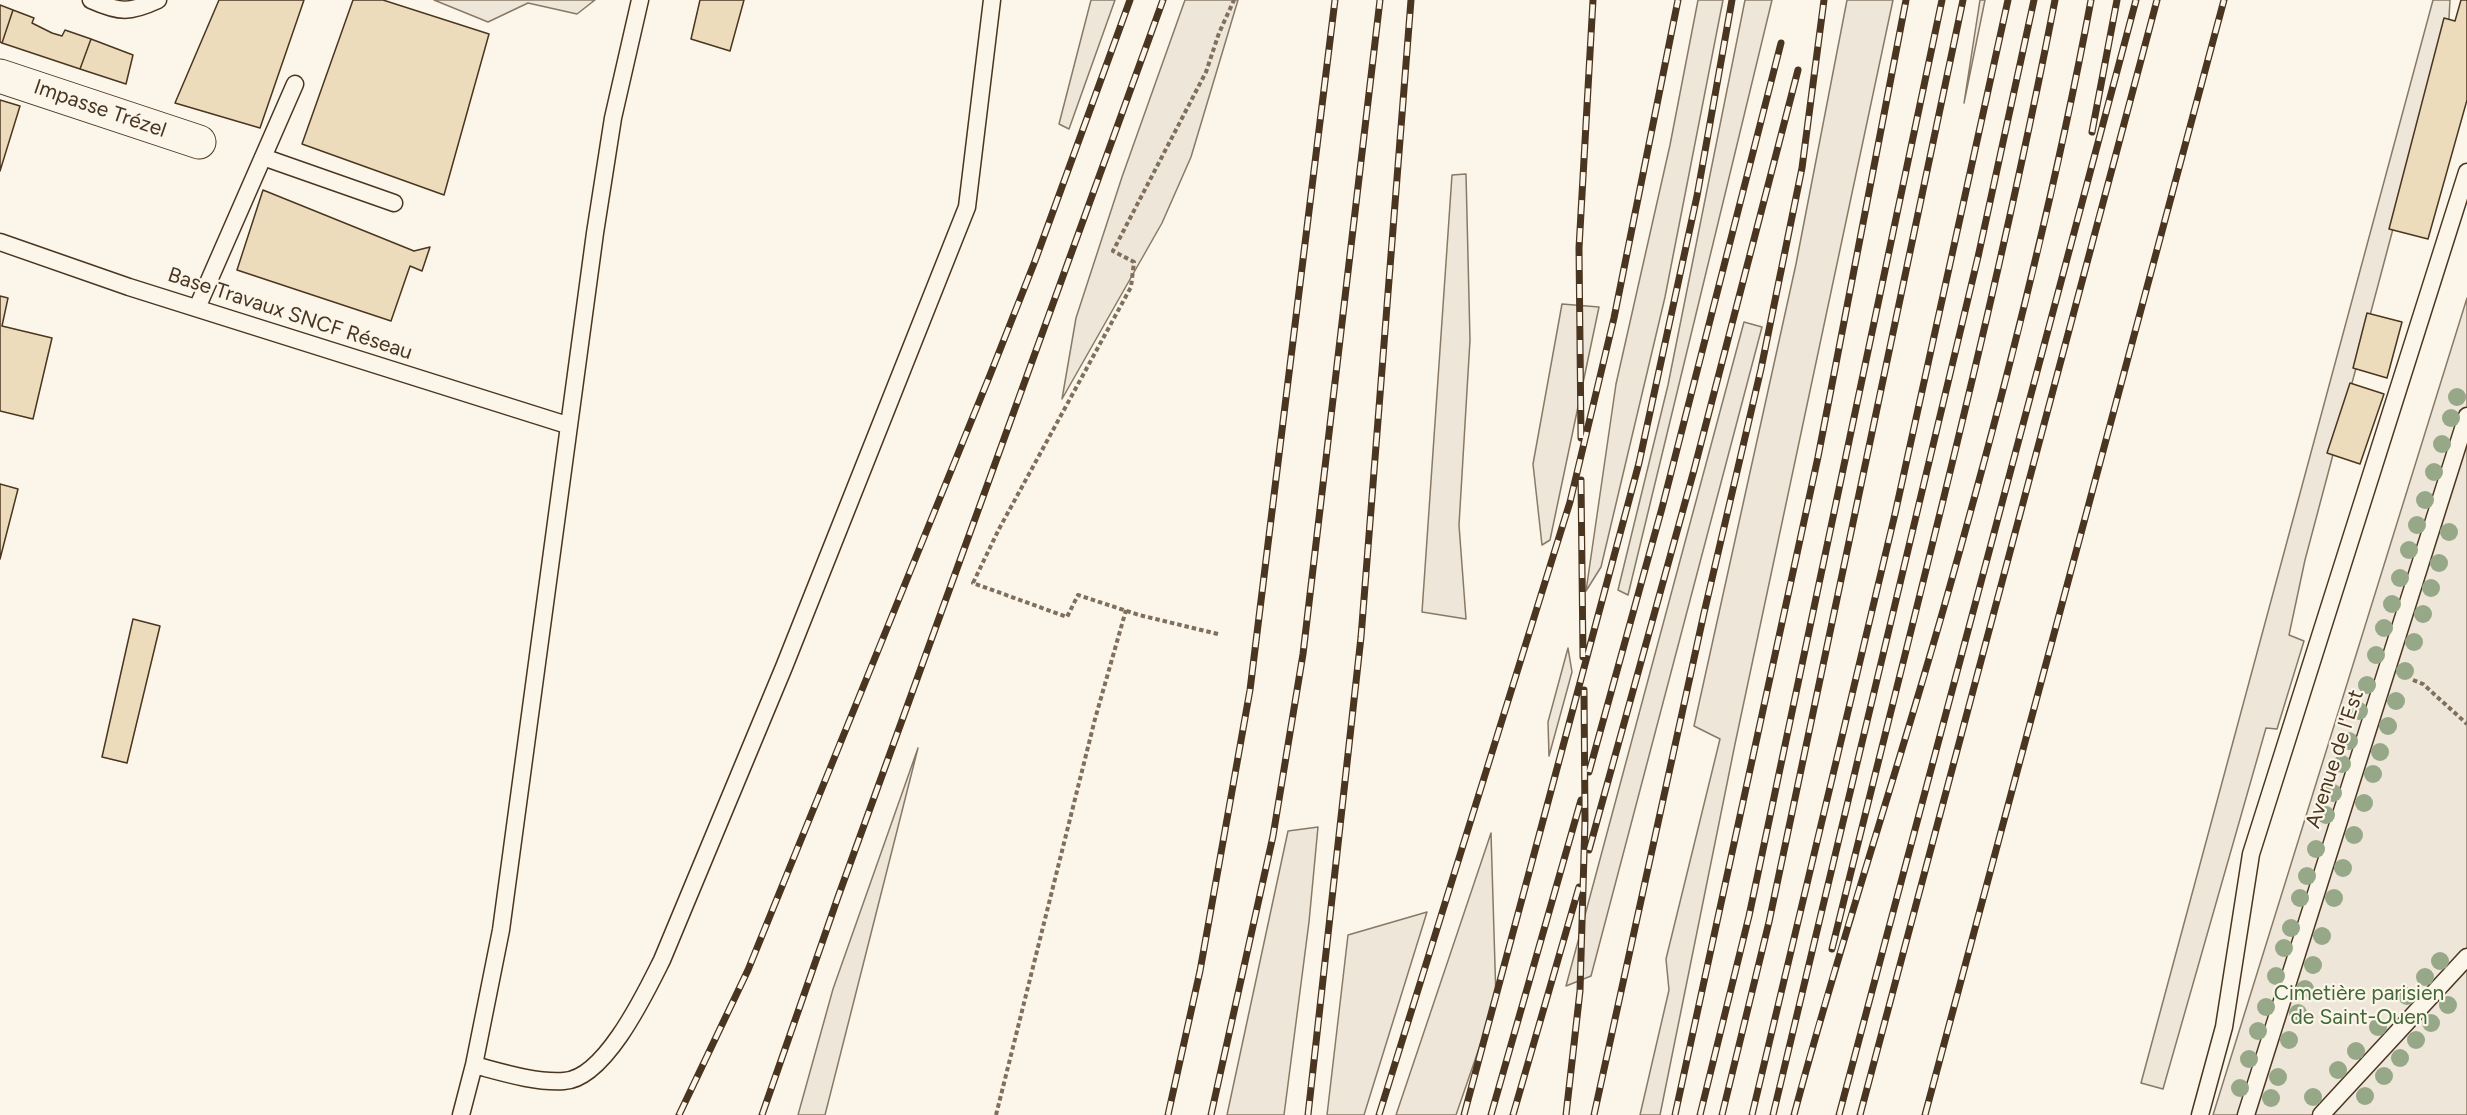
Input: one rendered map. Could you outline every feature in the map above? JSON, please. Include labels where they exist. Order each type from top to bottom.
[{"type":"street","name":"Impasse Trézel","points":[[0,76],[199,142]]},
{"type":"lane","points":[[91,0],[106,7],[134,11],[158,0]]},
{"type":"lane","points":[[461,1115],[474,1065],[501,930],[567,425],[613,118],[640,0]]},
{"type":"lane","points":[[474,1065],[566,1081],[589,1069],[613,1046],[644,997],[784,667],[967,207],[992,0]]},
{"type":"lane","points":[[197,308],[295,84]]},
{"type":"lane","points":[[263,157],[394,203]]},
{"type":"lane","points":[[2200,1115],[2224,1027],[2251,854],[2467,172]]},
{"type":"lane","name":"Base Travaux SNCF Réseau","points":[[0,242],[197,308],[567,425]]},
{"type":"lane","name":"Avenue de l'Est","points":[[2246,1115],[2467,416]]},
{"type":"lane","points":[[2322,1115],[2467,957]]},
{"type":"path","points":[[1218,634],[1078,595],[1067,617],[973,583],[1004,519],[1131,287],[1134,262],[1113,251],[1206,72],[1219,33],[1234,0]]},
{"type":"path","points":[[996,1115],[1095,719],[1126,610]]},
{"type":"path","points":[[2386,672],[2423,684],[2467,724]]},
{"type":"green space","points":[[434,0],[595,0],[577,14],[528,3],[488,22]]},
{"type":"green space","points":[[1091,0],[1115,0],[1069,129],[1059,124]]},
{"type":"green space","points":[[1185,0],[1238,0],[1191,157],[1162,223],[1062,399],[1076,318],[1122,177]]},
{"type":"green space","points":[[1698,0],[1723,0],[1665,297],[1601,567],[1586,591],[1616,384],[1670,145]]},
{"type":"green space","points":[[1745,0],[1772,0],[1628,595],[1618,590],[1668,385]]},
{"type":"green space","points":[[1847,0],[1893,0],[1735,744],[1660,1115],[1640,1115],[1669,990],[1666,959],[1720,739],[1694,726],[1796,264]]},
{"type":"green space","points":[[1980,0],[1985,0],[1964,103]]},
{"type":"green space","points":[[2433,0],[2450,0],[2449,18],[2305,560],[2289,635],[2304,641],[2277,729],[2266,728],[2163,1089],[2141,1083]]},
{"type":"green space","points":[[1466,174],[1470,340],[1459,525],[1466,619],[1422,612],[1452,175]]},
{"type":"green space","name":"Cimetière parisien de Saint-Ouen","points":[[2467,298],[2467,1115],[2213,1115]]},
{"type":"green space","points":[[1562,304],[1599,307],[1550,540],[1542,545],[1533,464]]},
{"type":"green space","points":[[1744,322],[1762,327],[1591,976],[1566,986]]},
{"type":"green space","points":[[1568,648],[1572,672],[1549,756],[1548,722]]},
{"type":"green space","points":[[918,748],[825,1115],[798,1115],[833,989]]},
{"type":"green space","points":[[1318,827],[1309,922],[1284,1115],[1227,1115],[1288,831]]},
{"type":"green space","points":[[1491,833],[1496,999],[1456,1115],[1396,1115]]},
{"type":"green space","points":[[1427,912],[1364,1115],[1327,1115],[1348,935]]},
{"type":"building","points":[[219,0],[304,0],[260,128],[175,103]]},
{"type":"building","points":[[353,0],[383,0],[489,34],[444,195],[302,144]]},
{"type":"building","points":[[700,0],[744,0],[730,51],[691,39]]},
{"type":"building","points":[[2461,0],[2467,0],[2467,100],[2428,239],[2389,229],[2444,18],[2455,21]]},
{"type":"building","points":[[0,5],[13,10],[2,43],[0,42]]},
{"type":"building","points":[[13,10],[34,18],[32,23],[52,33],[62,36],[65,30],[91,39],[80,69],[2,43]]},
{"type":"building","points":[[91,39],[133,55],[126,84],[80,69]]},
{"type":"building","points":[[0,100],[20,106],[0,171]]},
{"type":"building","points":[[263,190],[414,251],[430,247],[422,271],[410,266],[391,321],[237,270]]},
{"type":"building","points":[[0,296],[8,298],[2,326],[52,338],[33,419],[0,411]]},
{"type":"building","points":[[2367,313],[2402,322],[2387,378],[2353,368]]},
{"type":"building","points":[[2350,383],[2384,394],[2360,464],[2327,453]]},
{"type":"building","points":[[0,484],[18,489],[0,559]]},
{"type":"building","points":[[133,619],[160,626],[127,763],[102,757]]},
{"type":"railway","points":[[679,1115],[748,970],[990,375],[1035,261],[1130,0]]},
{"type":"railway","points":[[762,1115],[838,897],[1163,0]]},
{"type":"railway","points":[[1168,1115],[1200,971],[1250,690],[1335,0]]},
{"type":"railway","points":[[1211,1115],[1273,836],[1303,654],[1380,0]]},
{"type":"railway","points":[[1308,1115],[1361,637],[1411,0]]},
{"type":"railway","points":[[1581,438],[1579,248],[1593,0]]},
{"type":"railway","points":[[1379,1115],[1570,502],[1614,318],[1678,0]]},
{"type":"railway","points":[[1464,1115],[1639,463],[1697,196],[1732,0]]},
{"type":"railway","points":[[1594,1115],[1704,613],[1761,369],[1802,168],[1824,0]]},
{"type":"railway","points":[[1675,1115],[1818,457],[1906,0]]},
{"type":"railway","points":[[1700,1115],[1749,916],[1942,0]]},
{"type":"railway","points":[[1722,1115],[1769,922],[1963,0]]},
{"type":"railway","points":[[1752,1115],[1895,514],[2008,0]]},
{"type":"railway","points":[[1773,1115],[1978,257],[2034,0]]},
{"type":"railway","points":[[1832,949],[2005,239],[2055,0]]},
{"type":"railway","points":[[1794,1115],[1832,980],[1934,643],[1992,433],[2062,145],[2091,0]]},
{"type":"railway","points":[[2092,132],[2117,0]]},
{"type":"railway","points":[[1839,1115],[2136,0]]},
{"type":"railway","points":[[1860,1115],[2157,0]]},
{"type":"railway","points":[[1925,1115],[2224,0]]},
{"type":"railway","points":[[1589,772],[1662,508],[1781,43]]},
{"type":"railway","points":[[1589,850],[1694,470],[1798,70]]},
{"type":"railway","points":[[1581,480],[1583,657]]},
{"type":"railway","points":[[1566,1115],[1580,991],[1585,820],[1584,690]]},
{"type":"railway","points":[[1491,1115],[1581,800]]},
{"type":"railway","points":[[1513,1115],[1579,887]]}]
